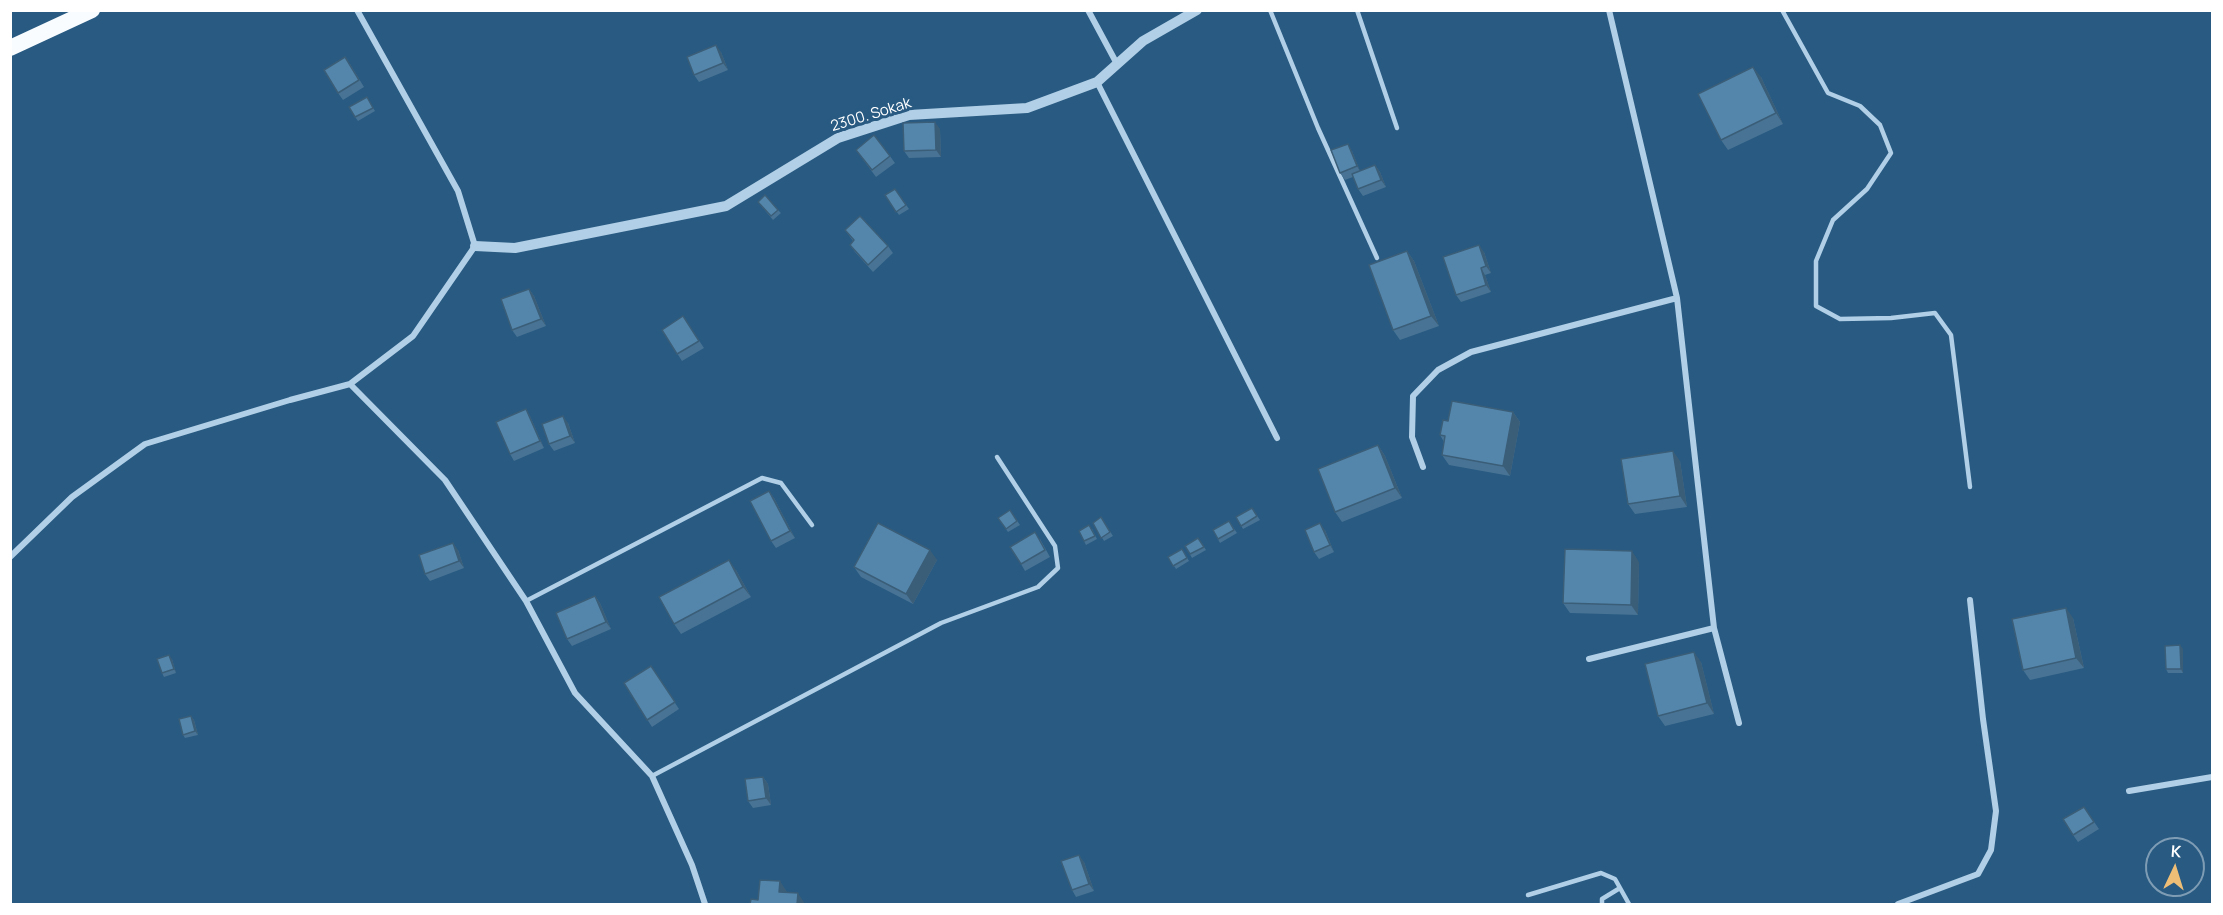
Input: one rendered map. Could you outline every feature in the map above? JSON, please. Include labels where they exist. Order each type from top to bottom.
[{"type":"highway","points":[[10,48],[92,10]]},
{"type":"street","points":[[10,557],[72,497],[146,444],[350,384],[413,336],[475,246],[458,191],[357,10]]},
{"type":"street","points":[[1088,10],[1117,64]]},
{"type":"street","name":"2300. Sokak","points":[[475,246],[515,248],[726,206],[838,138],[909,115],[1027,108],[1096,82],[1143,41],[1197,10]]},
{"type":"street","points":[[1609,10],[1615,27],[1677,298],[1714,628],[1739,723]]},
{"type":"street","points":[[1096,82],[1277,438]]},
{"type":"street","points":[[1423,467],[1412,436],[1413,396],[1438,370],[1471,352],[1677,298]]},
{"type":"street","points":[[350,384],[445,480],[526,601],[575,693],[652,776],[692,865],[705,904]]},
{"type":"street","points":[[1898,904],[1978,874],[1991,850],[1996,811],[1970,600]]},
{"type":"street","points":[[1589,659],[1714,628]]},
{"type":"street","points":[[2129,791],[2212,777]]},
{"type":"lane","points":[[1270,10],[1318,128],[1377,258]]},
{"type":"lane","points":[[1357,10],[1397,128]]},
{"type":"lane","points":[[1782,10],[1828,93],[1860,106],[1880,125],[1891,153],[1867,189],[1833,220],[1816,261],[1816,306],[1840,319],[1891,318],[1935,313],[1952,335],[1970,487]]},
{"type":"lane","points":[[652,776],[941,623],[1038,587],[1058,568],[1055,546],[997,457]]},
{"type":"lane","points":[[526,601],[762,478],[781,483],[812,525]]},
{"type":"lane","points":[[1528,895],[1601,873],[1615,879],[1629,904]]},
{"type":"lane","points":[[1602,904],[1602,899],[1620,888]]},
{"type":"building","points":[[716,45],[723,63],[694,75],[687,57]]},
{"type":"building","points":[[345,57],[359,80],[338,93],[324,70]]},
{"type":"building","points":[[1753,67],[1776,113],[1721,140],[1698,94]]},
{"type":"building","points":[[367,97],[373,108],[355,117],[349,107]]},
{"type":"building","points":[[935,122],[936,150],[904,151],[903,123]]},
{"type":"building","points":[[874,135],[890,156],[872,170],[856,150]]},
{"type":"building","points":[[1348,144],[1357,166],[1340,173],[1331,150]]},
{"type":"building","points":[[1375,165],[1381,180],[1358,189],[1352,174]]},
{"type":"building","points":[[895,189],[906,205],[896,212],[885,195]]},
{"type":"building","points":[[765,195],[778,210],[771,216],[758,202]]},
{"type":"building","points":[[860,216],[888,246],[868,265],[850,245],[854,240],[845,230]]},
{"type":"building","points":[[1479,245],[1486,266],[1481,268],[1486,285],[1456,295],[1443,257]]},
{"type":"building","points":[[1407,251],[1431,316],[1393,330],[1369,265]]},
{"type":"building","points":[[529,289],[541,319],[512,330],[501,299]]},
{"type":"building","points":[[683,316],[699,341],[677,354],[662,330]]},
{"type":"building","points":[[1452,401],[1513,412],[1503,466],[1442,455],[1445,436],[1440,435],[1443,420],[1448,421]]},
{"type":"building","points":[[526,409],[540,441],[510,454],[496,422]]},
{"type":"building","points":[[563,416],[570,436],[549,444],[542,424]]},
{"type":"building","points":[[1378,445],[1395,488],[1335,512],[1318,469]]},
{"type":"building","points":[[1673,451],[1680,496],[1628,504],[1621,459]]},
{"type":"building","points":[[769,491],[790,531],[771,541],[750,501]]},
{"type":"building","points":[[1252,508],[1257,516],[1241,526],[1236,517]]},
{"type":"building","points":[[1010,510],[1017,521],[1006,529],[998,518]]},
{"type":"building","points":[[1101,517],[1110,532],[1101,538],[1093,523]]},
{"type":"building","points":[[1229,521],[1234,530],[1218,539],[1213,530]]},
{"type":"building","points":[[878,523],[930,550],[906,594],[854,567]]},
{"type":"building","points":[[1320,523],[1330,545],[1314,552],[1305,530]]},
{"type":"building","points":[[1089,525],[1095,536],[1084,541],[1079,531]]},
{"type":"building","points":[[1035,532],[1045,550],[1021,564],[1010,547]]},
{"type":"building","points":[[1198,538],[1204,547],[1190,554],[1185,546]]},
{"type":"building","points":[[453,543],[459,561],[425,574],[419,555]]},
{"type":"building","points":[[1182,549],[1187,558],[1173,566],[1168,557]]},
{"type":"building","points":[[1565,549],[1632,551],[1631,605],[1563,603]]},
{"type":"building","points":[[729,560],[743,587],[674,624],[659,597]]},
{"type":"building","points":[[595,596],[606,622],[567,639],[556,613]]},
{"type":"building","points":[[2066,608],[2076,658],[2023,670],[2012,619]]},
{"type":"building","points":[[2180,645],[2181,669],[2166,669],[2165,646]]},
{"type":"building","points":[[1694,652],[1707,703],[1658,716],[1645,664]]},
{"type":"building","points":[[169,655],[174,669],[162,673],[157,659]]},
{"type":"building","points":[[651,666],[675,702],[647,720],[624,683]]},
{"type":"building","points":[[191,716],[195,731],[183,735],[179,719]]},
{"type":"building","points":[[763,777],[766,798],[748,801],[745,779]]},
{"type":"building","points":[[2084,807],[2094,822],[2073,835],[2063,819]]},
{"type":"building","points":[[1079,855],[1089,884],[1072,890],[1061,861]]},
{"type":"building","points":[[760,880],[780,881],[779,892],[798,893],[797,904],[750,904],[751,899],[758,900]]}]
